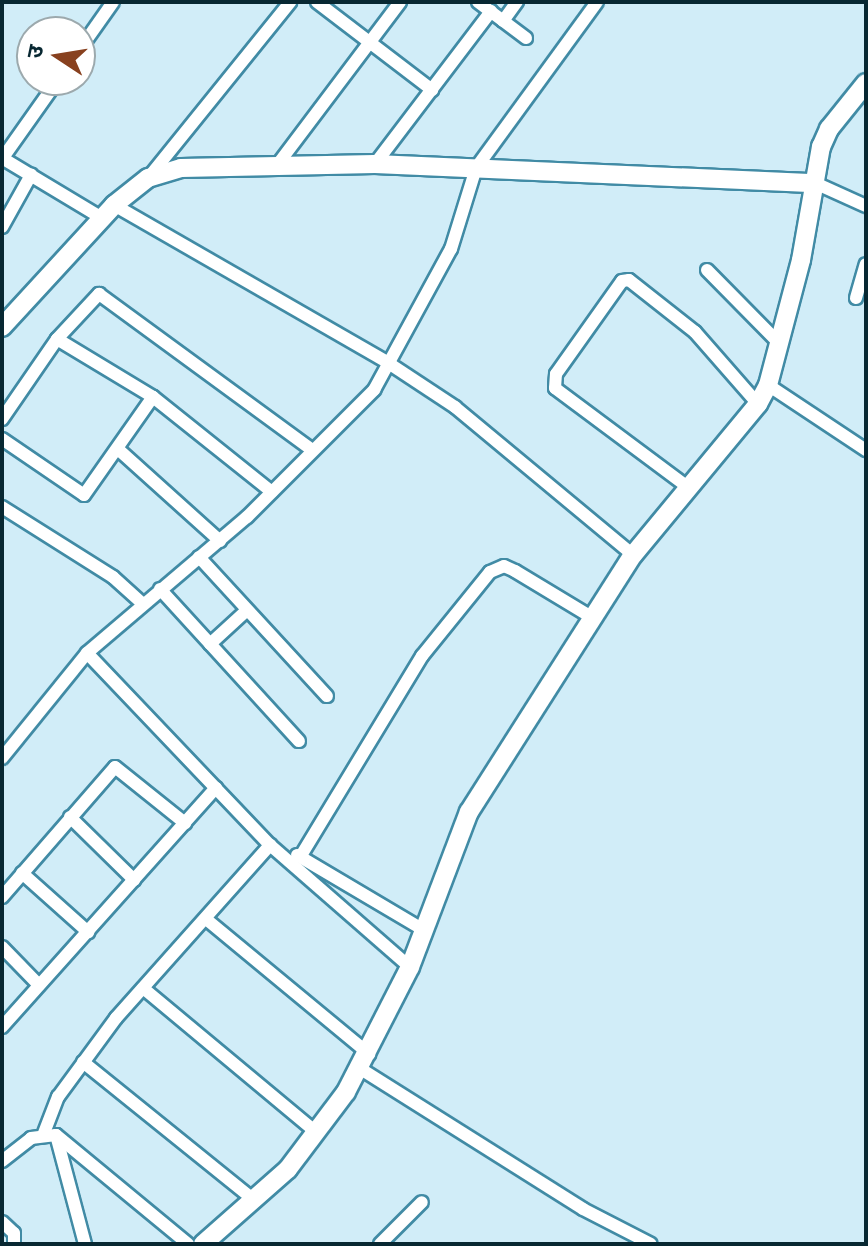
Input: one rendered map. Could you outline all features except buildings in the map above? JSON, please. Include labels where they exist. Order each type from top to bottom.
[{"type":"street","points":[[96,26],[113,2]]},
{"type":"street","points":[[2,327],[108,211],[148,178],[290,2]]},
{"type":"street","points":[[317,2],[432,90]]},
{"type":"street","points":[[278,164],[400,2]]},
{"type":"street","points":[[478,2],[526,38]]},
{"type":"street","points":[[503,21],[517,2]]},
{"type":"street","points":[[2,758],[87,653],[142,603],[220,541],[374,390],[460,230],[476,168],[597,2]]},
{"type":"street","points":[[375,164],[491,11]]},
{"type":"street","points":[[203,1244],[254,1200],[317,1133],[365,1061],[410,967],[469,812],[633,555],[758,404],[768,385],[777,341],[801,260],[815,183],[829,129],[866,83]]},
{"type":"street","points":[[47,96],[2,158],[108,211],[390,364],[455,407],[633,555]]},
{"type":"street","points":[[148,178],[181,168],[375,164],[815,183],[866,206]]},
{"type":"street","points":[[2,227],[31,175]]},
{"type":"street","points":[[856,298],[866,264]]},
{"type":"street","points":[[707,270],[777,341]]},
{"type":"street","points":[[689,488],[555,388],[556,374],[622,281],[629,280],[695,332],[758,404]]},
{"type":"street","points":[[2,419],[57,339],[96,296],[104,295],[312,450]]},
{"type":"street","points":[[57,339],[153,397],[272,492]]},
{"type":"street","points":[[768,385],[866,450]]},
{"type":"street","points":[[2,439],[84,495],[119,450],[153,397]]},
{"type":"street","points":[[119,450],[220,541]]},
{"type":"street","points":[[2,507],[113,577],[142,603]]},
{"type":"street","points":[[199,557],[327,696]]},
{"type":"street","points":[[288,861],[302,854],[422,656],[490,572],[504,566],[593,618]]},
{"type":"street","points":[[160,589],[299,741]]},
{"type":"street","points":[[210,644],[246,611]]},
{"type":"street","points":[[87,653],[270,845],[410,967]]},
{"type":"street","points":[[2,897],[70,817],[118,767],[185,823]]},
{"type":"street","points":[[2,1027],[216,788]]},
{"type":"street","points":[[70,817],[134,880]]},
{"type":"street","points":[[85,1244],[50,1134],[58,1097],[143,988],[270,845]]},
{"type":"street","points":[[302,854],[424,930]]},
{"type":"street","points":[[22,873],[88,932]]},
{"type":"street","points":[[206,919],[365,1061],[487,1150],[635,1240],[651,1244]]},
{"type":"street","points":[[2,947],[39,985]]},
{"type":"street","points":[[143,988],[317,1133]]},
{"type":"street","points":[[83,1062],[254,1200]]},
{"type":"street","points":[[2,1161],[50,1134]]},
{"type":"street","points":[[50,1134],[188,1244]]},
{"type":"street","points":[[380,1244],[422,1202]]},
{"type":"street","points":[[2,1222],[14,1233],[14,1244]]}]
